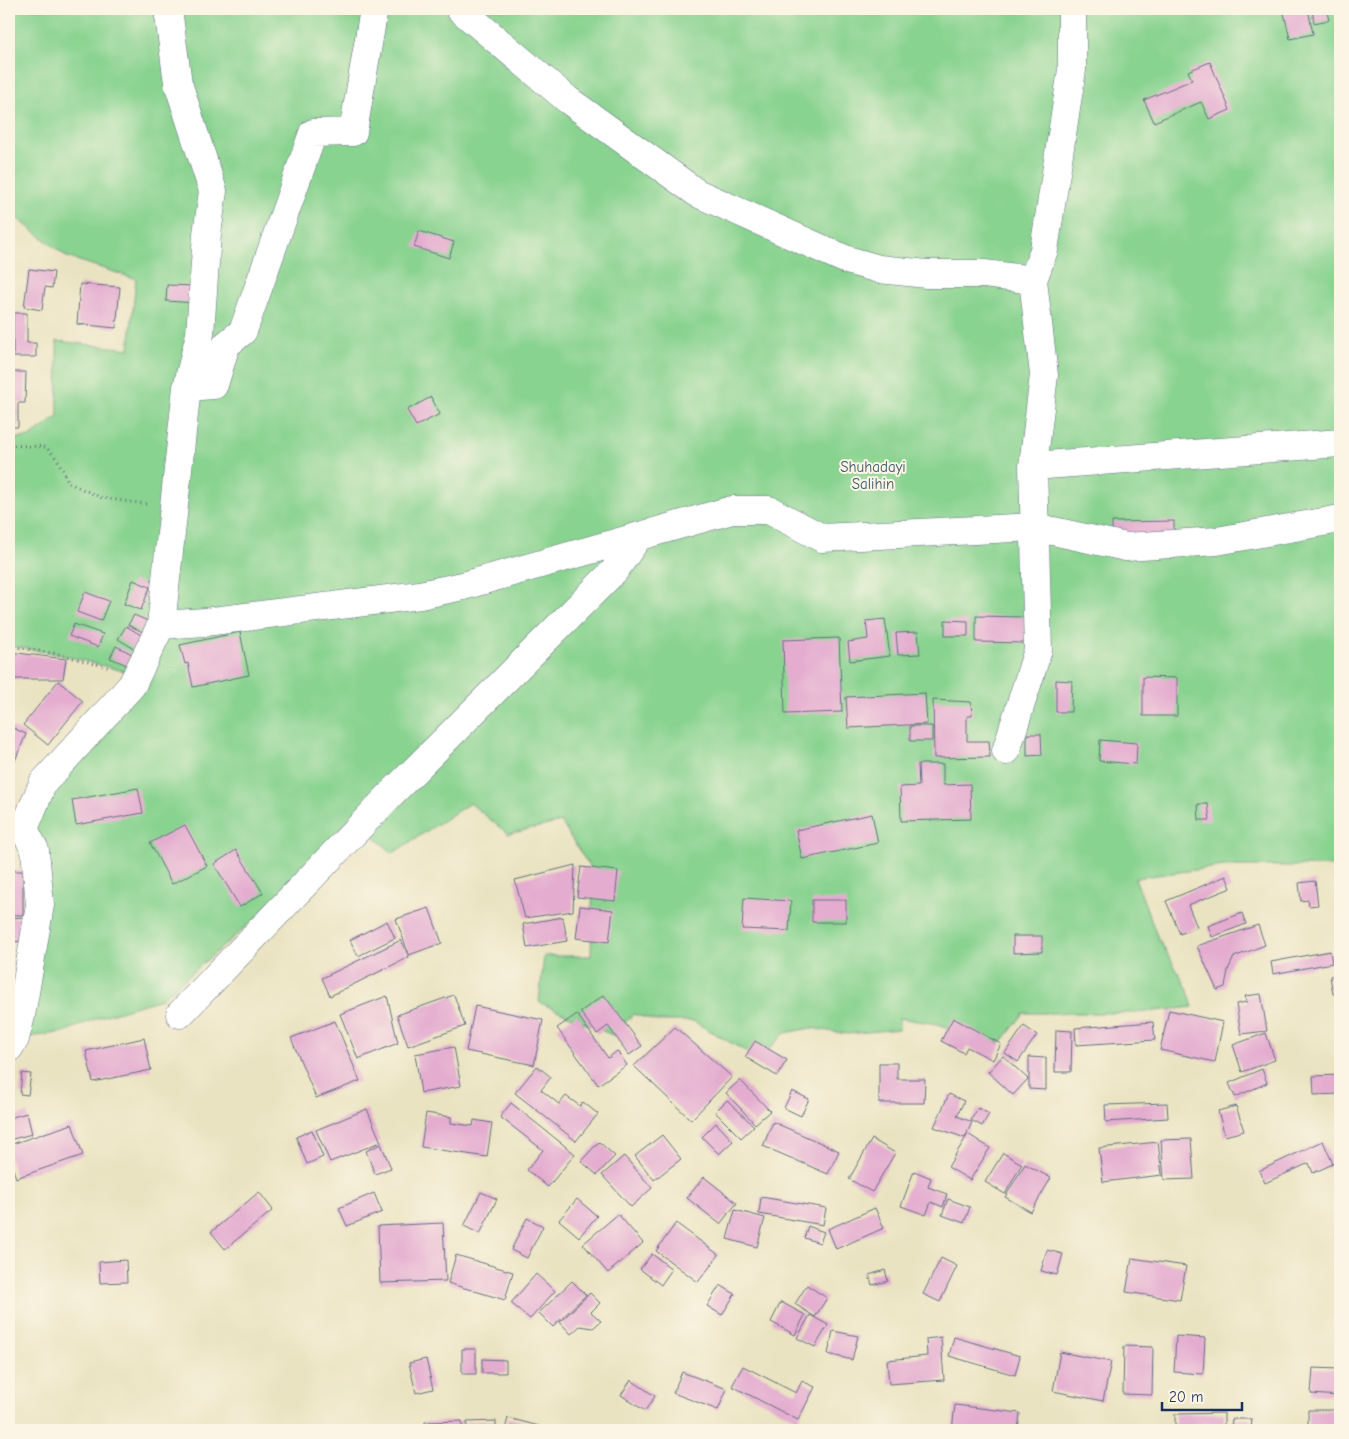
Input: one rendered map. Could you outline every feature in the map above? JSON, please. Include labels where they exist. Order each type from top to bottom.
[{"type":"street","points":[[9,1048],[15,1039],[21,1016],[40,905],[35,850],[24,829],[43,783],[132,685],[135,674],[161,625],[187,387],[200,334],[207,234],[213,190],[178,83],[168,9]]},
{"type":"street","points":[[187,387],[214,385],[226,345],[243,331],[313,133],[353,132],[374,9]]},
{"type":"street","points":[[460,9],[568,100],[698,193],[847,260],[879,269],[927,274],[984,274],[1033,280]]},
{"type":"street","points":[[1006,751],[1038,650],[1033,466],[1044,375],[1033,280],[1044,250],[1072,70],[1072,9]]},
{"type":"street","points":[[1033,466],[1340,443]]},
{"type":"street","points":[[161,625],[205,622],[420,595],[464,586],[732,510],[769,510],[822,538],[1035,527],[1126,547],[1217,541],[1340,520]]},
{"type":"street","points":[[180,1014],[393,792],[615,570],[639,536]]},
{"type":"path","points":[[9,445],[46,447],[58,459],[69,483],[102,498],[175,508]]},
{"type":"path","points":[[9,646],[58,654],[135,674]]},
{"type":"green space","name":"Shuhadayi Salihin","points":[[9,9],[1340,9],[1340,866],[1224,866],[1135,878],[1157,936],[1187,988],[1193,1007],[1136,1013],[1024,1013],[1001,1043],[937,1024],[899,1018],[899,1029],[847,1034],[811,1028],[785,1033],[759,1059],[693,1021],[656,1021],[633,1014],[614,1036],[539,1002],[544,956],[591,956],[593,872],[561,822],[508,834],[470,803],[393,853],[351,817],[261,914],[161,999],[100,1017],[64,1032],[15,1039],[40,905],[24,829],[135,674],[58,654],[9,646],[9,439],[30,437],[58,416],[57,341],[129,349],[136,279],[67,257],[9,212]]},
{"type":"building","points":[[1283,9],[1308,9],[1313,34],[1290,39]]},
{"type":"building","points":[[1312,9],[1326,9],[1329,20],[1314,23]]},
{"type":"building","points":[[1210,62],[1230,110],[1209,119],[1201,102],[1154,122],[1144,100],[1192,80],[1188,71]]},
{"type":"building","points":[[419,231],[454,242],[449,258],[414,247]]},
{"type":"building","points":[[29,269],[54,272],[52,288],[45,287],[42,310],[24,307]]},
{"type":"building","points":[[80,284],[120,287],[116,328],[77,324]]},
{"type":"building","points":[[167,285],[197,286],[197,303],[166,301]]},
{"type":"building","points":[[13,313],[27,313],[27,343],[36,343],[36,357],[13,357]]},
{"type":"building","points":[[9,372],[26,372],[25,403],[18,403],[18,427],[9,427]]},
{"type":"building","points":[[431,397],[440,414],[416,426],[407,410]]},
{"type":"building","points":[[1174,521],[1174,539],[1112,540],[1112,522]]},
{"type":"building","points":[[133,580],[150,587],[141,610],[124,604]]},
{"type":"building","points":[[85,592],[109,601],[101,621],[77,612]]},
{"type":"building","points":[[134,615],[148,621],[143,632],[128,625]]},
{"type":"building","points":[[976,616],[1025,617],[1025,643],[976,642]]},
{"type":"building","points":[[885,619],[890,656],[850,661],[848,642],[868,639],[866,621]]},
{"type":"building","points":[[945,620],[968,621],[968,636],[945,636]]},
{"type":"building","points":[[74,624],[103,634],[98,647],[69,636]]},
{"type":"building","points":[[126,626],[146,638],[138,651],[118,639]]},
{"type":"building","points":[[240,632],[249,675],[193,687],[188,663],[185,664],[180,645]]},
{"type":"building","points":[[918,632],[920,654],[898,655],[896,633]]},
{"type":"building","points":[[839,638],[842,712],[785,714],[783,640]]},
{"type":"building","points":[[116,646],[132,654],[127,665],[110,658]]},
{"type":"building","points":[[9,652],[66,659],[63,679],[9,679]]},
{"type":"building","points":[[1143,677],[1177,678],[1177,716],[1143,716]]},
{"type":"building","points":[[1056,680],[1072,681],[1071,712],[1056,712]]},
{"type":"building","points":[[58,681],[83,701],[48,745],[23,725]]},
{"type":"building","points":[[925,693],[927,724],[848,728],[846,697]]},
{"type":"building","points":[[933,700],[971,702],[972,716],[967,716],[967,741],[989,741],[990,757],[934,758]]},
{"type":"building","points":[[9,726],[26,734],[9,775]]},
{"type":"building","points":[[910,726],[932,726],[932,741],[910,741]]},
{"type":"building","points":[[1027,734],[1041,734],[1042,755],[1027,756]]},
{"type":"building","points":[[1100,740],[1137,743],[1136,764],[1099,761]]},
{"type":"building","points":[[918,764],[943,764],[943,785],[970,784],[971,819],[901,821],[900,787],[919,786]]},
{"type":"building","points":[[138,788],[143,813],[76,825],[72,800]]},
{"type":"building","points":[[1198,804],[1208,804],[1210,820],[1199,820]]},
{"type":"building","points":[[872,814],[878,843],[802,859],[796,830]]},
{"type":"building","points":[[185,825],[207,866],[172,884],[150,843]]},
{"type":"building","points":[[236,850],[263,893],[240,907],[214,864]]},
{"type":"building","points":[[575,865],[573,911],[525,918],[515,880]]},
{"type":"building","points":[[581,867],[618,871],[615,901],[577,897]]},
{"type":"building","points":[[9,871],[23,871],[23,915],[9,915]]},
{"type":"building","points":[[1226,876],[1231,888],[1188,905],[1197,927],[1180,934],[1166,901]]},
{"type":"building","points":[[1315,881],[1318,905],[1309,906],[1308,900],[1301,901],[1299,883]]},
{"type":"building","points":[[744,898],[791,901],[789,931],[742,929]]},
{"type":"building","points":[[812,900],[846,900],[846,922],[812,922]]},
{"type":"building","points":[[580,906],[613,910],[609,942],[576,938]]},
{"type":"building","points":[[429,908],[442,943],[409,955],[396,919]]},
{"type":"building","points":[[1242,913],[1246,924],[1212,937],[1208,926]]},
{"type":"building","points":[[26,917],[27,941],[9,942],[9,918]]},
{"type":"building","points":[[563,917],[567,941],[527,948],[523,924]]},
{"type":"building","points":[[387,921],[395,938],[358,956],[350,940]]},
{"type":"building","points":[[1258,925],[1265,945],[1234,957],[1228,970],[1225,987],[1217,990],[1197,946]]},
{"type":"building","points":[[1013,936],[1042,936],[1042,952],[1013,953]]},
{"type":"building","points":[[401,940],[409,957],[330,996],[322,978]]},
{"type":"building","points":[[1330,951],[1332,963],[1273,974],[1271,962]]},
{"type":"building","points":[[1340,975],[1340,993],[1333,994],[1330,976]]},
{"type":"building","points":[[1261,994],[1267,1031],[1241,1034],[1236,1004],[1247,1002],[1245,996]]},
{"type":"building","points":[[454,995],[465,1026],[408,1046],[397,1015]]},
{"type":"building","points":[[604,995],[642,1046],[629,1055],[608,1026],[597,1034],[580,1012]]},
{"type":"building","points":[[387,996],[398,1043],[358,1059],[340,1014]]},
{"type":"building","points":[[475,1006],[543,1020],[534,1065],[466,1051]]},
{"type":"building","points":[[1169,1010],[1223,1022],[1215,1062],[1160,1050]]},
{"type":"building","points":[[577,1014],[608,1058],[617,1051],[627,1065],[598,1085],[557,1028]]},
{"type":"building","points":[[953,1018],[1001,1044],[993,1060],[967,1047],[964,1053],[941,1041]]},
{"type":"building","points":[[335,1021],[360,1081],[316,1098],[291,1038]]},
{"type":"building","points":[[1153,1022],[1155,1040],[1076,1045],[1075,1028]]},
{"type":"building","points":[[1024,1026],[1037,1035],[1018,1062],[1005,1053]]},
{"type":"building","points":[[675,1027],[732,1077],[691,1120],[634,1066]]},
{"type":"building","points":[[1056,1030],[1072,1031],[1071,1072],[1055,1072]]},
{"type":"building","points":[[1266,1033],[1275,1060],[1242,1072],[1233,1045]]},
{"type":"building","points":[[144,1038],[151,1070],[93,1082],[86,1051]]},
{"type":"building","points":[[755,1041],[787,1060],[777,1076],[745,1057]]},
{"type":"building","points":[[454,1047],[461,1086],[421,1093],[415,1054]]},
{"type":"building","points":[[1003,1056],[1028,1079],[1013,1095],[988,1072]]},
{"type":"building","points":[[1029,1057],[1046,1058],[1046,1090],[1029,1089]]},
{"type":"building","points":[[879,1063],[897,1063],[897,1079],[925,1079],[924,1103],[879,1103]]},
{"type":"building","points":[[537,1066],[551,1077],[541,1090],[559,1104],[566,1096],[580,1106],[583,1102],[598,1114],[576,1141],[515,1093]]},
{"type":"building","points":[[1262,1069],[1267,1083],[1235,1097],[1229,1083]]},
{"type":"building","points":[[22,1073],[31,1074],[28,1095],[20,1094]]},
{"type":"building","points":[[1340,1075],[1340,1094],[1314,1095],[1313,1076]]},
{"type":"building","points":[[740,1080],[770,1111],[755,1124],[726,1093]]},
{"type":"building","points":[[792,1091],[809,1099],[801,1116],[784,1108]]},
{"type":"building","points":[[949,1094],[964,1101],[957,1116],[972,1122],[965,1138],[934,1127]]},
{"type":"building","points":[[727,1100],[754,1126],[741,1138],[715,1112]]},
{"type":"building","points":[[511,1103],[575,1154],[548,1187],[527,1170],[543,1150],[500,1117]]},
{"type":"building","points":[[1167,1103],[1168,1118],[1106,1122],[1105,1105]]},
{"type":"building","points":[[1236,1106],[1244,1131],[1225,1136],[1218,1111]]},
{"type":"building","points":[[978,1108],[989,1114],[982,1126],[971,1120]]},
{"type":"building","points":[[367,1109],[381,1142],[330,1162],[316,1130]]},
{"type":"building","points":[[27,1113],[32,1134],[9,1140],[9,1118]]},
{"type":"building","points":[[426,1113],[451,1117],[451,1123],[473,1126],[474,1120],[492,1123],[487,1157],[421,1147]]},
{"type":"building","points":[[773,1122],[839,1151],[828,1174],[763,1146]]},
{"type":"building","points":[[716,1123],[733,1141],[719,1154],[702,1137]]},
{"type":"building","points":[[72,1124],[83,1155],[16,1178],[9,1157],[9,1145]]},
{"type":"building","points":[[312,1130],[323,1157],[307,1164],[296,1137]]},
{"type":"building","points":[[968,1134],[990,1148],[970,1180],[948,1167]]},
{"type":"building","points":[[662,1135],[681,1159],[654,1180],[635,1156]]},
{"type":"building","points":[[872,1139],[895,1153],[872,1192],[849,1179]]},
{"type":"building","points":[[1191,1139],[1194,1179],[1164,1180],[1161,1140]]},
{"type":"building","points":[[1323,1141],[1333,1164],[1313,1173],[1309,1163],[1265,1183],[1259,1171]]},
{"type":"building","points":[[599,1142],[615,1156],[597,1175],[581,1161]]},
{"type":"building","points":[[1158,1142],[1162,1175],[1103,1182],[1099,1148]]},
{"type":"building","points":[[381,1144],[391,1168],[375,1174],[366,1151]]},
{"type":"building","points":[[1003,1153],[1022,1164],[1005,1194],[985,1182]]},
{"type":"building","points":[[624,1156],[652,1188],[631,1207],[602,1175]]},
{"type":"building","points":[[1025,1164],[1051,1178],[1031,1212],[1005,1197]]},
{"type":"building","points":[[914,1171],[931,1178],[928,1187],[947,1194],[943,1207],[931,1202],[926,1215],[901,1206]]},
{"type":"building","points":[[704,1177],[737,1203],[720,1224],[687,1198]]},
{"type":"building","points":[[259,1192],[273,1210],[225,1249],[211,1232]]},
{"type":"building","points":[[481,1192],[497,1199],[480,1234],[464,1226]]},
{"type":"building","points":[[374,1193],[382,1212],[347,1226],[339,1208]]},
{"type":"building","points":[[761,1197],[826,1208],[823,1225],[759,1214]]},
{"type":"building","points":[[577,1199],[597,1216],[579,1237],[559,1220]]},
{"type":"building","points":[[948,1199],[970,1207],[964,1223],[942,1215]]},
{"type":"building","points":[[875,1208],[884,1228],[836,1249],[828,1229]]},
{"type":"building","points":[[735,1210],[765,1218],[757,1247],[727,1239]]},
{"type":"building","points":[[618,1214],[643,1243],[608,1273],[583,1244]]},
{"type":"building","points":[[527,1218],[543,1226],[527,1258],[511,1250]]},
{"type":"building","points":[[443,1223],[446,1281],[380,1283],[378,1226]]},
{"type":"building","points":[[676,1223],[719,1255],[698,1282],[656,1251]]},
{"type":"building","points":[[808,1226],[824,1232],[820,1243],[804,1238]]},
{"type":"building","points":[[1047,1250],[1063,1254],[1057,1275],[1041,1271]]},
{"type":"building","points":[[652,1254],[672,1269],[661,1285],[640,1269]]},
{"type":"building","points":[[456,1255],[513,1272],[505,1300],[448,1283]]},
{"type":"building","points":[[941,1258],[957,1266],[940,1302],[923,1294]]},
{"type":"building","points":[[1132,1258],[1186,1266],[1180,1300],[1126,1292]]},
{"type":"building","points":[[126,1260],[127,1282],[100,1283],[99,1262]]},
{"type":"building","points":[[885,1270],[888,1281],[872,1285],[869,1275]]},
{"type":"building","points":[[536,1274],[555,1291],[530,1319],[511,1303]]},
{"type":"building","points":[[572,1281],[586,1295],[553,1327],[539,1313]]},
{"type":"building","points":[[720,1285],[735,1294],[722,1315],[707,1306]]},
{"type":"building","points":[[807,1285],[827,1298],[815,1317],[795,1304]]},
{"type":"building","points":[[590,1293],[600,1303],[591,1312],[601,1321],[593,1328],[580,1326],[571,1334],[560,1322]]},
{"type":"building","points":[[781,1302],[805,1315],[795,1335],[771,1322]]},
{"type":"building","points":[[810,1315],[828,1325],[815,1347],[797,1338]]},
{"type":"building","points":[[833,1331],[858,1336],[852,1360],[828,1354]]},
{"type":"building","points":[[1176,1336],[1205,1338],[1203,1374],[1174,1372]]},
{"type":"building","points":[[941,1337],[944,1380],[889,1384],[887,1360],[927,1356],[926,1339]]},
{"type":"building","points":[[954,1337],[1020,1356],[1015,1375],[949,1356]]},
{"type":"building","points":[[1124,1346],[1153,1347],[1152,1395],[1123,1394]]},
{"type":"building","points":[[462,1349],[476,1349],[476,1374],[462,1374]]},
{"type":"building","points":[[1060,1352],[1111,1362],[1103,1401],[1053,1391]]},
{"type":"building","points":[[426,1359],[433,1389],[416,1393],[409,1363]]},
{"type":"building","points":[[482,1359],[506,1360],[506,1373],[482,1373]]},
{"type":"building","points":[[743,1366],[796,1393],[802,1381],[815,1387],[798,1420],[732,1386]]},
{"type":"building","points":[[1313,1368],[1340,1369],[1340,1396],[1311,1394]]},
{"type":"building","points":[[682,1372],[727,1389],[718,1410],[673,1393]]},
{"type":"building","points":[[631,1380],[655,1396],[645,1411],[621,1395]]},
{"type":"building","points":[[955,1405],[1020,1413],[1018,1430],[952,1430]]},
{"type":"building","points":[[1308,1410],[1340,1410],[1340,1428],[1308,1428]]},
{"type":"building","points":[[1224,1413],[1224,1430],[1175,1430],[1175,1414]]},
{"type":"building","points":[[508,1418],[543,1427],[542,1430],[505,1430]]},
{"type":"building","points":[[1232,1419],[1252,1419],[1251,1430],[1231,1430]]},
{"type":"building","points":[[462,1421],[462,1430],[425,1430],[425,1422]]},
{"type":"building","points":[[496,1421],[496,1430],[467,1430],[467,1422]]}]
